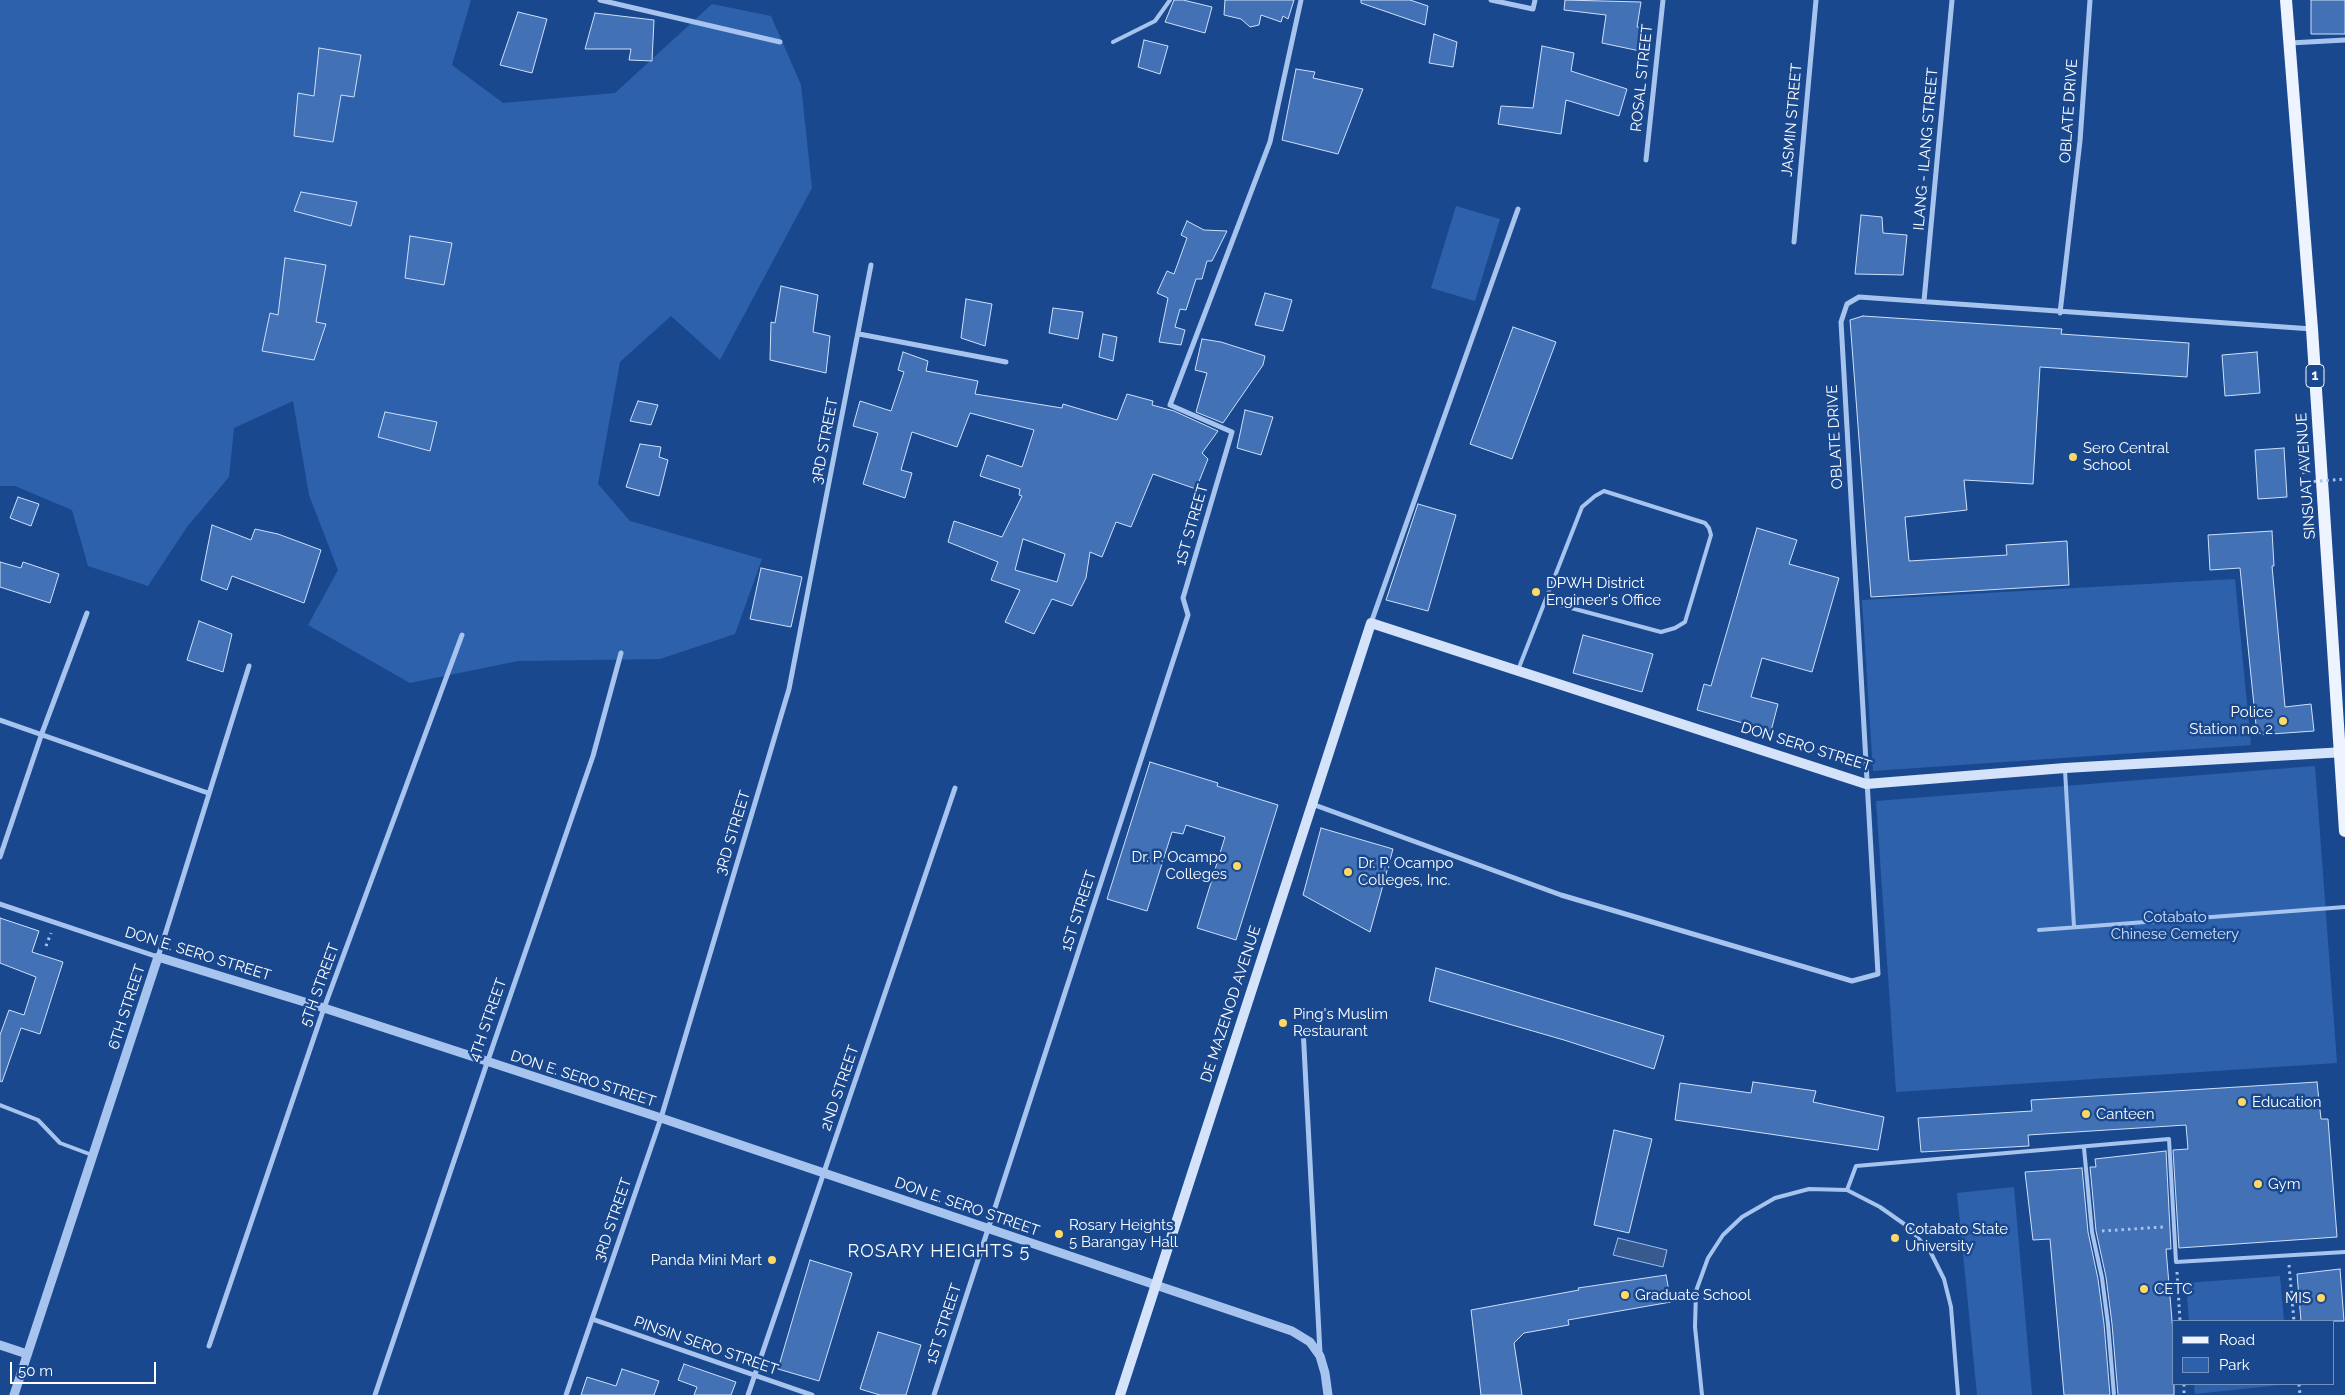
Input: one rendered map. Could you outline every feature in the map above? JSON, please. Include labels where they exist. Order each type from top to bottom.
[{"type":"main road","name":"SINSUAT AVENUE","points":[[2286,0],[2312,329],[2342,752],[2345,831]]},
{"type":"main road","name":"DON SERO STREET","points":[[1371,622],[1866,784],[2064,768],[2342,752]]},
{"type":"main road","name":"DE MAZENOD AVENUE","points":[[1120,1395],[1371,622]]},
{"type":"street","points":[[600,0],[780,42]]},
{"type":"street","name":"1ST STREET","points":[[934,1395],[1188,615],[1183,598],[1232,432],[1170,405],[1270,142],[1301,0]]},
{"type":"street","points":[[1491,0],[1533,9],[1534,0]]},
{"type":"street","name":"ROSAL STREET","points":[[1646,160],[1663,0]]},
{"type":"street","name":"JASMIN STREET","points":[[1794,242],[1816,0]]},
{"type":"street","name":"ILANG - ILANG STREET","points":[[1924,301],[1952,0]]},
{"type":"street","name":"OBLATE DRIVE","points":[[2060,313],[2080,141],[2090,0]]},
{"type":"street","points":[[2289,43],[2345,40]]},
{"type":"street","points":[[1371,622],[1518,209]]},
{"type":"street","name":"3RD STREET","points":[[566,1395],[661,1118],[789,689],[860,334],[871,265]]},
{"type":"street","name":"OBLATE DRIVE","points":[[1312,804],[1561,895],[1852,981],[1878,974],[1841,322],[1847,304],[1859,297],[2060,313],[2312,329]]},
{"type":"street","points":[[860,334],[1006,362]]},
{"type":"street","points":[[0,857],[42,733],[87,613]]},
{"type":"street","name":"5TH STREET","points":[[209,1346],[324,1008],[462,635]]},
{"type":"street","name":"4TH STREET","points":[[375,1395],[487,1062],[593,756],[620,653]]},
{"type":"street","name":"6TH STREET","points":[[14,1395],[158,957],[248,666]]},
{"type":"street","points":[[0,720],[42,733],[208,793]]},
{"type":"street","name":"2ND STREET","points":[[748,1395],[955,788]]},
{"type":"street","name":"DON E. SERO STREET","points":[[0,904],[158,957],[324,1008],[661,1118],[1292,1331],[1310,1342],[1320,1356]]},
{"type":"street","points":[[1303,1028],[1320,1356],[1328,1395]]},
{"type":"street","name":"PINSIN SERO STREET","points":[[592,1319],[812,1395]]},
{"type":"street","points":[[0,1345],[27,1354]]},
{"type":"lane","points":[[1113,42],[1155,21],[1170,0]]},
{"type":"lane","points":[[1518,670],[1545,601],[1582,507],[1604,491],[1705,523],[1709,528],[1711,535],[1685,622],[1675,628],[1661,632],[1545,601]]},
{"type":"lane","points":[[2064,768],[2074,927]]},
{"type":"lane","points":[[2039,930],[2345,907]]},
{"type":"lane","points":[[0,1105],[38,1120],[60,1143],[92,1155]]},
{"type":"lane","points":[[1847,1190],[1856,1166],[2084,1148],[2169,1139],[2176,1262],[2345,1252]]},
{"type":"lane","points":[[2084,1148],[2092,1232],[2103,1287],[2114,1395]]},
{"type":"lane","points":[[1702,1395],[1695,1327],[1696,1291],[1708,1258],[1723,1235],[1742,1216],[1775,1198],[1809,1189],[1847,1190],[1880,1207],[1908,1226],[1930,1251],[1944,1278],[1952,1316],[1958,1395]]},
{"type":"path","points":[[2307,482],[2345,479]]},
{"type":"path","points":[[2092,1232],[2173,1227]]},
{"type":"path","points":[[2288,1255],[2294,1320]]},
{"type":"path","points":[[2176,1262],[2180,1320]]},
{"type":"green space","points":[[0,0],[471,0],[452,65],[503,103],[615,93],[712,4],[771,16],[801,85],[812,188],[720,360],[671,316],[620,362],[598,484],[630,521],[762,559],[735,634],[660,659],[518,661],[410,683],[308,625],[338,570],[309,495],[293,401],[234,428],[229,477],[187,527],[148,586],[88,566],[72,510],[15,486],[0,486]]},
{"type":"green space","points":[[1456,206],[1500,219],[1475,301],[1431,288]]},
{"type":"green space","points":[[2235,579],[2251,745],[1873,771],[1862,600]]},
{"type":"green space","name":"Cotabato Chinese Cemetery","points":[[2315,766],[2337,1063],[1896,1092],[1876,801]]},
{"type":"green space","points":[[2014,1187],[2032,1395],[1977,1395],[1957,1193]]},
{"type":"green space","points":[[2280,1276],[2284,1320],[2189,1320],[2186,1283]]},
{"type":"green space","points":[[2194,1385],[2280,1385],[2195,1394]]},
{"type":"shaded area","points":[[1618,1238],[1667,1250],[1663,1267],[1613,1255]]},
{"type":"building","points":[[1174,0],[1183,0],[1212,7],[1205,33],[1165,22]]},
{"type":"building","points":[[1225,0],[1294,0],[1288,19],[1283,16],[1281,22],[1261,15],[1259,25],[1250,27],[1241,19],[1224,15]]},
{"type":"building","points":[[1361,0],[1410,0],[1428,6],[1425,25],[1361,3]]},
{"type":"building","points":[[1565,0],[1641,2],[1637,27],[1644,28],[1640,51],[1602,43],[1606,15],[1564,10]]},
{"type":"building","points":[[2311,0],[2345,0],[2345,34],[2311,34]]},
{"type":"building","points":[[518,12],[547,19],[532,73],[500,65]]},
{"type":"building","points":[[595,13],[654,20],[652,61],[629,60],[631,49],[585,49]]},
{"type":"building","points":[[1434,34],[1457,42],[1453,67],[1429,63]]},
{"type":"building","points":[[1144,40],[1168,46],[1160,74],[1138,67]]},
{"type":"building","points":[[1542,46],[1574,53],[1571,71],[1627,89],[1619,116],[1566,100],[1561,134],[1498,124],[1501,106],[1533,108]]},
{"type":"building","points":[[319,48],[361,55],[354,97],[341,95],[333,142],[294,136],[298,93],[314,96]]},
{"type":"building","points":[[1296,69],[1315,72],[1313,78],[1363,89],[1338,154],[1282,140]]},
{"type":"building","points":[[301,192],[357,202],[351,226],[294,211]]},
{"type":"building","points":[[1861,215],[1882,217],[1883,233],[1907,235],[1903,275],[1855,274]]},
{"type":"building","points":[[1187,221],[1204,230],[1227,231],[1212,261],[1207,261],[1202,279],[1196,279],[1186,310],[1180,309],[1175,327],[1185,330],[1181,345],[1159,342],[1168,298],[1157,293],[1167,271],[1174,274],[1187,238],[1181,235]]},
{"type":"building","points":[[410,236],[452,243],[444,285],[405,278]]},
{"type":"building","points":[[285,258],[326,265],[316,322],[326,324],[314,360],[262,351],[270,313],[278,315]]},
{"type":"building","points":[[781,286],[818,295],[813,332],[830,336],[826,373],[770,360],[771,322],[775,323]]},
{"type":"building","points":[[1265,293],[1292,300],[1283,331],[1255,325]]},
{"type":"building","points":[[966,299],[992,304],[985,346],[961,338]]},
{"type":"building","points":[[1053,308],[1083,312],[1078,339],[1049,333]]},
{"type":"building","points":[[1863,316],[2062,329],[2061,334],[2189,343],[2187,377],[2040,367],[2033,484],[1964,480],[1967,510],[1905,517],[1909,561],[2007,555],[2006,545],[2067,541],[2069,585],[1871,597],[1850,320]]},
{"type":"building","points":[[1513,327],[1556,342],[1512,459],[1470,444]]},
{"type":"building","points":[[1103,334],[1117,337],[1113,361],[1099,357]]},
{"type":"building","points":[[1202,339],[1221,342],[1265,356],[1263,365],[1223,423],[1196,412],[1207,373],[1195,370]]},
{"type":"building","points":[[903,352],[928,361],[926,371],[978,381],[975,394],[1062,408],[1063,404],[1117,420],[1127,394],[1153,401],[1152,405],[1174,411],[1218,431],[1202,453],[1208,459],[1196,489],[1153,474],[1131,527],[1116,522],[1102,557],[1090,552],[1086,578],[1072,606],[1052,599],[1034,634],[1005,622],[1020,590],[991,580],[998,562],[948,542],[954,521],[1002,537],[1022,496],[1019,495],[1020,489],[980,476],[987,455],[1022,467],[1034,430],[970,413],[957,447],[912,432],[901,470],[912,473],[905,498],[863,484],[878,433],[853,426],[860,401],[891,411],[904,372],[898,370]],"holes":[[[1023,539],[1065,554],[1057,582],[1015,570]]]},
{"type":"building","points":[[2257,352],[2260,393],[2225,396],[2222,355]]},
{"type":"building","points":[[638,401],[658,405],[651,425],[630,421]]},
{"type":"building","points":[[1245,410],[1273,417],[1261,455],[1237,448]]},
{"type":"building","points":[[385,412],[437,422],[430,451],[378,437]]},
{"type":"building","points":[[640,444],[661,447],[659,457],[668,460],[659,496],[626,487]]},
{"type":"building","points":[[2284,448],[2287,497],[2258,499],[2255,450]]},
{"type":"building","points":[[18,497],[39,504],[31,526],[10,518]]},
{"type":"building","points":[[1418,504],[1456,515],[1428,611],[1386,600]]},
{"type":"building","points":[[212,525],[251,540],[255,529],[278,534],[321,550],[304,603],[232,576],[227,590],[201,580]]},
{"type":"building","points":[[1757,528],[1797,540],[1789,564],[1839,578],[1812,672],[1762,658],[1751,697],[1778,704],[1771,731],[1697,710],[1704,684],[1711,686]]},
{"type":"building","points":[[2272,531],[2274,566],[2272,566],[2285,707],[2311,704],[2314,731],[2257,735],[2240,568],[2210,570],[2208,535]]},
{"type":"building","points":[[0,562],[21,568],[23,562],[59,574],[50,603],[0,587]]},
{"type":"building","points":[[761,568],[802,577],[791,627],[750,619]]},
{"type":"building","points":[[199,621],[232,634],[223,672],[187,660]]},
{"type":"building","points":[[1583,635],[1653,654],[1642,692],[1573,673]]},
{"type":"building","points":[[1150,762],[1218,783],[1217,786],[1278,805],[1236,940],[1197,928],[1225,837],[1186,825],[1183,834],[1172,832],[1147,911],[1107,899]]},
{"type":"building","name":"Dr. P. Ocampo Colleges, Inc.","points":[[1321,828],[1393,849],[1370,932],[1303,895]]},
{"type":"building","points":[[0,918],[39,931],[32,952],[63,962],[40,1034],[21,1028],[2,1082],[0,1081],[0,1035],[9,1010],[24,1015],[36,977],[0,963]]},
{"type":"building","points":[[1436,968],[1664,1036],[1654,1069],[1564,1040],[1429,1001]]},
{"type":"building","points":[[1753,1082],[1816,1091],[1813,1102],[1884,1117],[1878,1150],[1675,1120],[1680,1083],[1751,1093]]},
{"type":"building","points":[[2317,1082],[2321,1119],[2328,1119],[2337,1237],[2179,1248],[2173,1150],[2188,1149],[2186,1125],[2028,1135],[2029,1146],[1921,1152],[1918,1118],[2032,1111],[2031,1100]]},
{"type":"building","points":[[1614,1130],[1652,1139],[1629,1233],[1594,1225]]},
{"type":"building","points":[[2166,1151],[2171,1249],[2166,1249],[2172,1320],[2172,1385],[2174,1385],[2174,1395],[2118,1395],[2106,1277],[2096,1231],[2090,1167],[2096,1167],[2095,1159]]},
{"type":"building","points":[[2082,1168],[2088,1232],[2098,1279],[2104,1324],[2110,1395],[2064,1395],[2050,1239],[2033,1240],[2025,1172]]},
{"type":"building","points":[[810,1260],[852,1273],[819,1381],[778,1369]]},
{"type":"building","name":"MIS","points":[[2340,1269],[2344,1321],[2301,1320],[2297,1274]]},
{"type":"building","points":[[1666,1275],[1671,1302],[1568,1320],[1569,1325],[1524,1333],[1514,1343],[1522,1395],[1481,1395],[1471,1310],[1579,1290],[1578,1288]]},
{"type":"building","points":[[878,1332],[921,1345],[906,1395],[880,1395],[860,1389]]},
{"type":"building","points":[[684,1364],[736,1382],[731,1395],[694,1395],[697,1387],[678,1380]]},
{"type":"building","points":[[622,1369],[659,1381],[654,1395],[581,1395],[587,1377],[616,1386]]},
{"type":"place","name":"Sero Central School","points":[[2073,457]]},
{"type":"place","name":"DPWH District Engineer's Office","points":[[1536,592]]},
{"type":"place","name":"Police Station no. 2","points":[[2283,721]]},
{"type":"place","name":"Dr. P. Ocampo Colleges","points":[[1237,866]]},
{"type":"place","name":"Dr. P. Ocampo Colleges, Inc.","points":[[1348,872]]},
{"type":"place","name":"Ping's Muslim Restaurant","points":[[1283,1023]]},
{"type":"place","name":"Education","points":[[2242,1102]]},
{"type":"place","name":"Canteen","points":[[2086,1114]]},
{"type":"place","name":"Gym","points":[[2258,1184]]},
{"type":"place","name":"Rosary Heights 5 Barangay Hall","points":[[1059,1234]]},
{"type":"place","name":"Cotabato State University","points":[[1895,1238]]},
{"type":"place","name":"Panda Mini Mart","points":[[772,1260]]},
{"type":"place","name":"CETC","points":[[2144,1289]]},
{"type":"place","name":"Graduate School","points":[[1625,1295]]},
{"type":"place","name":"MIS","points":[[2321,1298]]},
{"type":"district","name":"ROSARY HEIGHTS 5","points":[[939,1252]]}]
